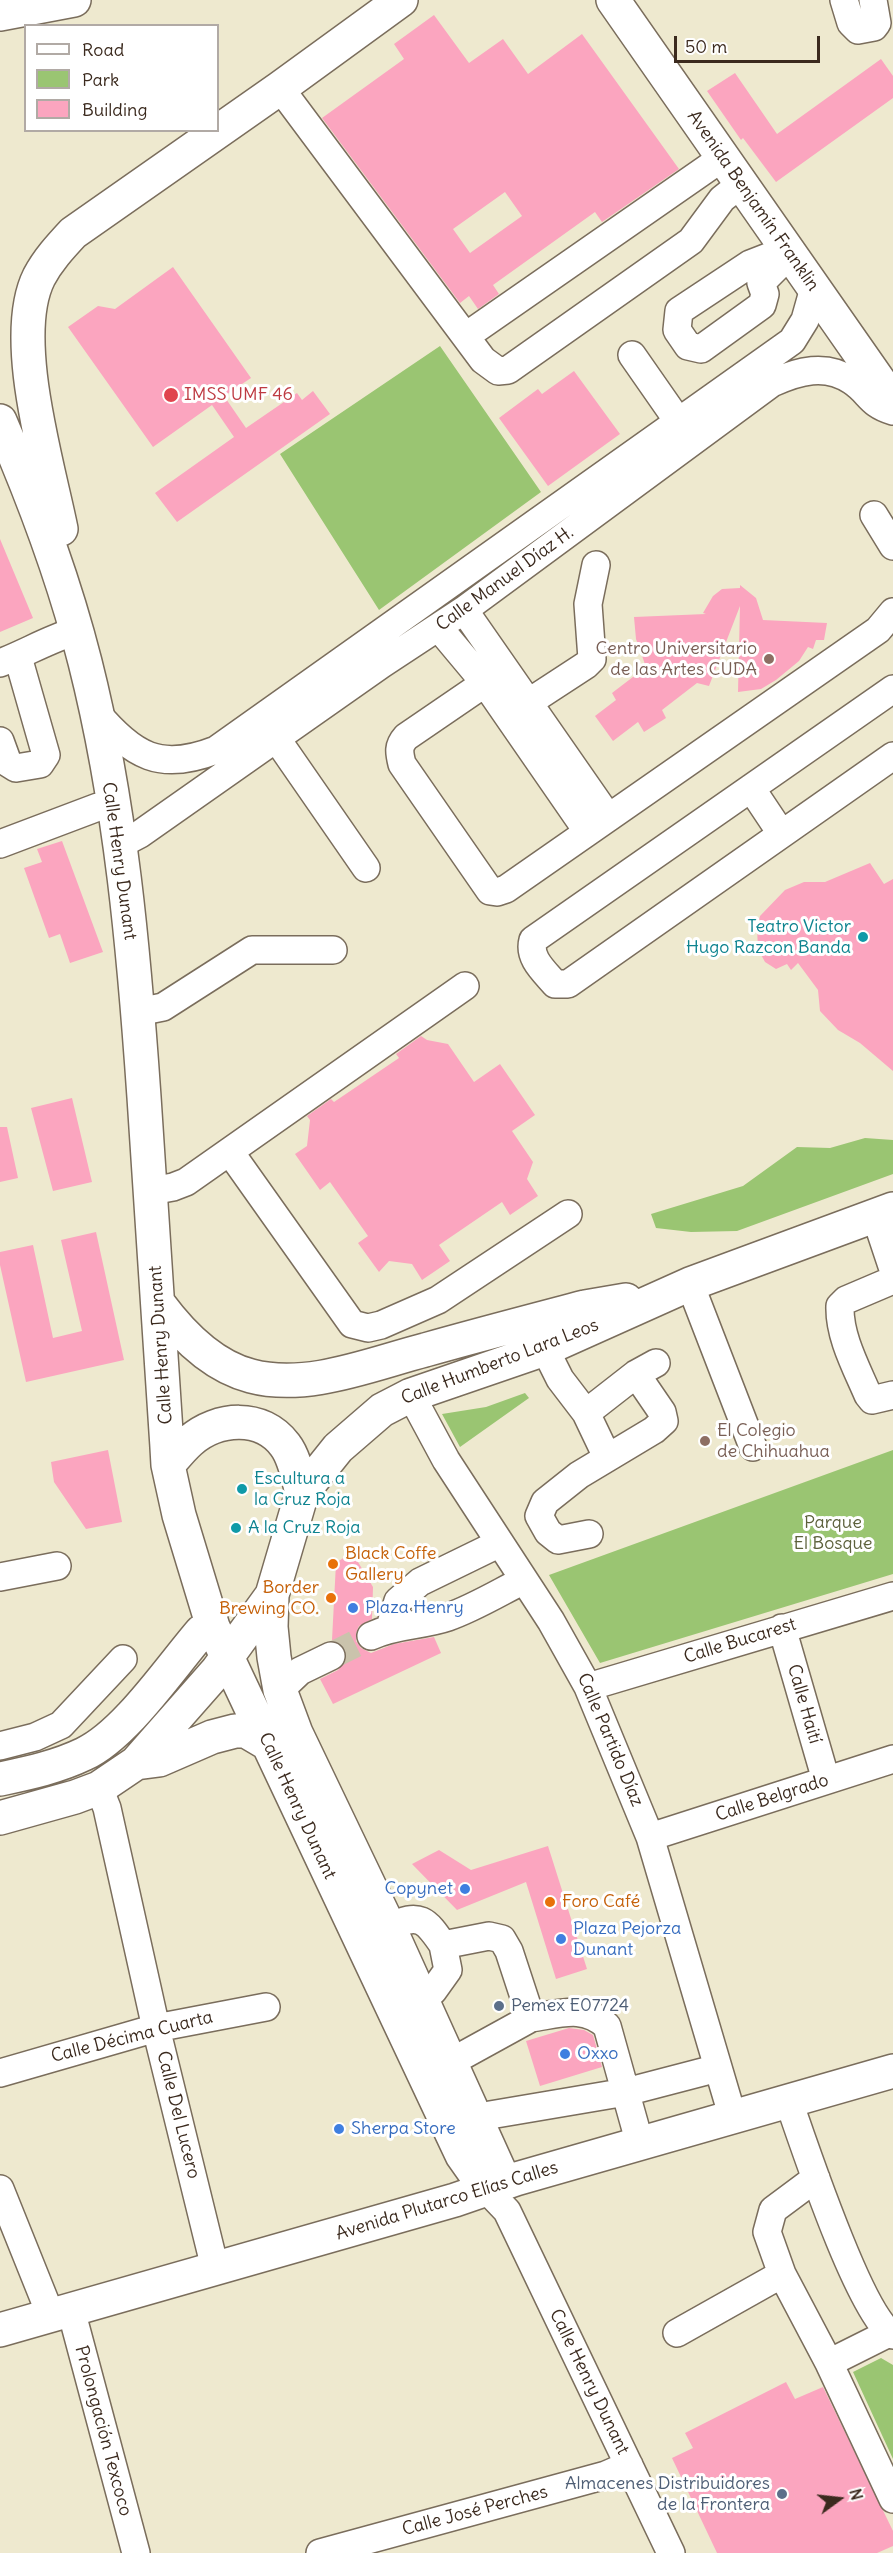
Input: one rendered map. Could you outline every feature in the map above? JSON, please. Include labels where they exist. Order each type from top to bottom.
[{"type":"main road","points":[[0,14],[74,0]]},
{"type":"main road","points":[[219,131],[401,0]]},
{"type":"main road","name":"Avenida Benjamín Franklin","points":[[613,0],[893,401]]},
{"type":"main road","points":[[54,559],[62,534],[31,383],[27,344],[29,310],[38,279],[54,253],[73,233],[217,132]]},
{"type":"main road","name":"Calle Henry Dunant","points":[[0,420],[54,559],[76,631],[96,712],[119,845],[138,1012],[168,1465],[179,1515],[213,1627],[268,1744],[462,2155],[499,2194]]},
{"type":"main road","points":[[159,1304],[180,1332],[209,1356],[249,1376],[278,1381],[331,1375],[585,1307],[676,1289],[887,1215]]},
{"type":"main road","name":"Calle Humberto Lara Leos","points":[[0,1818],[99,1788],[136,1763],[227,1657],[272,1595],[302,1493],[338,1448],[360,1427],[382,1410],[411,1395],[544,1349],[676,1289]]},
{"type":"main road","points":[[168,1465],[191,1440],[213,1428],[232,1422],[256,1424],[274,1433],[287,1447],[302,1493]]},
{"type":"main road","name":"Calle Henry Dunant","points":[[272,1595],[271,1627],[280,1690],[296,1733],[478,2120],[499,2194]]},
{"type":"main road","points":[[0,1779],[85,1754],[104,1741],[123,1725],[201,1632],[213,1627]]},
{"type":"main road","points":[[136,1763],[159,1760],[212,1737],[235,1731],[246,1731],[268,1744]]},
{"type":"main road","name":"Avenida Plutarco Elías Calles","points":[[0,2330],[455,2200],[499,2194],[640,2144],[893,2071]]},
{"type":"street","points":[[844,0],[851,24],[858,30],[874,27],[877,23],[873,0]]},
{"type":"street","points":[[280,88],[466,336],[490,367],[498,371],[508,370],[691,241],[722,199],[741,184]]},
{"type":"street","points":[[466,336],[722,158]]},
{"type":"street","name":"Calle Manuel Díaz H.","points":[[119,845],[140,834],[276,738],[375,653],[678,421],[792,340],[805,320],[814,288]]},
{"type":"street","points":[[632,355],[678,421]]},
{"type":"street","name":"Calle Manuel Díaz H.","points":[[96,712],[116,736],[150,758],[171,762],[194,759],[216,750],[375,653],[439,628],[772,383],[795,372],[824,369],[852,381],[877,406],[893,411]]},
{"type":"street","points":[[874,515],[893,546]]},
{"type":"street","points":[[518,709],[592,659],[588,604],[596,565]]},
{"type":"street","points":[[464,610],[485,683],[518,709]]},
{"type":"street","points":[[485,683],[406,737],[400,744],[399,752],[402,764],[490,891],[497,892],[506,890],[878,630],[893,612]]},
{"type":"street","points":[[439,628],[473,647],[598,824]]},
{"type":"street","points":[[0,741],[8,763],[16,768],[40,764],[46,755],[9,660],[41,643],[76,631]]},
{"type":"street","points":[[893,689],[533,940],[530,949],[532,955],[555,984],[568,984],[893,756]]},
{"type":"street","points":[[276,738],[366,868]]},
{"type":"street","points":[[751,788],[781,833]]},
{"type":"street","points":[[0,844],[98,807],[112,805]]},
{"type":"street","points":[[138,1012],[163,1008],[252,950],[333,950]]},
{"type":"street","points":[[151,1191],[186,1182],[465,986]]},
{"type":"street","points":[[230,1152],[325,1289],[352,1324],[359,1327],[381,1325],[438,1300],[568,1215]]},
{"type":"street","points":[[887,1215],[893,1269]]},
{"type":"street","points":[[893,1280],[846,1300],[840,1306],[839,1318],[850,1355],[868,1395],[872,1400],[893,1395]]},
{"type":"street","points":[[676,1289],[753,1447]]},
{"type":"street","points":[[544,1349],[560,1379],[585,1413],[608,1457]]},
{"type":"street","points":[[585,1413],[646,1369],[663,1412],[664,1421],[654,1430],[608,1457],[545,1502],[539,1516],[548,1532],[558,1540],[589,1534]]},
{"type":"street","name":"Calle Partido Díaz","points":[[411,1395],[446,1460],[576,1663],[588,1687],[650,1837],[733,2118]]},
{"type":"street","points":[[500,1543],[420,1582],[398,1601],[381,1631],[450,1617],[524,1580]]},
{"type":"street","points":[[463,1562],[487,1599]]},
{"type":"street","points":[[0,1577],[57,1566]]},
{"type":"street","name":"Calle Bucarest","points":[[588,1687],[893,1596]]},
{"type":"street","name":"Calle Haití","points":[[782,1628],[826,1780]]},
{"type":"street","points":[[280,1690],[300,1671],[331,1656]]},
{"type":"street","points":[[0,1746],[34,1737],[61,1725],[123,1659]]},
{"type":"street","name":"Calle Belgrado","points":[[650,1837],[893,1759]]},
{"type":"street","name":"Calle Del Lucero","points":[[99,1788],[107,1808],[156,2028],[215,2268]]},
{"type":"street","points":[[389,1927],[401,1921],[416,1920],[429,1924],[443,1945],[448,1970],[434,1991],[421,1999]]},
{"type":"street","points":[[443,1945],[489,1936],[502,1939],[509,1951],[531,2018]]},
{"type":"street","name":"Calle Décima Cuarta","points":[[0,2073],[156,2028],[266,2007]]},
{"type":"street","points":[[451,2062],[531,2018],[577,2012],[592,2014],[601,2020],[610,2037],[640,2144]]},
{"type":"street","points":[[478,2120],[489,2115],[626,2092],[718,2068]]},
{"type":"street","points":[[789,2102],[816,2178],[859,2285],[878,2320],[891,2334],[828,2363]]},
{"type":"street","points":[[816,2178],[773,2210],[767,2232],[782,2274],[828,2363],[893,2499]]},
{"type":"street","name":"Prolongación Texcoco","points":[[0,2189],[61,2313],[136,2553]]},
{"type":"street","name":"Calle Henry Dunant","points":[[499,2194],[671,2553]]},
{"type":"street","points":[[677,2333],[782,2274]]},
{"type":"street","name":"Calle José Perches","points":[[327,2552],[606,2475],[629,2465]]},
{"type":"green space","points":[[440,346],[541,492],[379,610],[280,454]]},
{"type":"green space","points":[[865,1138],[893,1140],[893,1174],[737,1231],[691,1232],[656,1228],[651,1214],[743,1186],[797,1147],[830,1148]]},
{"type":"green space","points":[[525,1393],[529,1398],[460,1447],[442,1414],[486,1407]]},
{"type":"green space","name":"Parque El Bosque","points":[[893,1450],[893,1574],[600,1663],[549,1575]]},
{"type":"green space","points":[[881,2358],[893,2365],[893,2459],[853,2372]]},
{"type":"building","points":[[434,15],[469,63],[503,39],[528,74],[582,34],[679,169],[602,222],[595,212],[493,285],[499,294],[478,309],[469,296],[460,303],[322,118],[404,59],[394,44]],"holes":[[[505,192],[522,216],[470,253],[453,229]]]},
{"type":"building","points":[[881,59],[893,76],[893,98],[776,182],[743,138],[741,140],[707,91],[735,73],[777,134]]},
{"type":"building","name":"IMSS UMF 46","points":[[173,267],[251,378],[224,396],[246,428],[297,393],[302,400],[313,391],[330,414],[177,522],[155,493],[234,437],[212,405],[153,447],[68,327],[98,306],[115,309]]},
{"type":"building","points":[[574,371],[620,434],[548,486],[499,418],[538,389],[542,394]]},
{"type":"building","points":[[0,539],[33,618],[0,632]]},
{"type":"building","name":"Centro Universitario de las Artes CUDA","points":[[740,585],[756,598],[763,620],[827,623],[824,640],[816,640],[813,649],[808,647],[799,661],[776,680],[761,689],[738,692],[740,606],[709,686],[697,683],[662,710],[666,718],[644,732],[638,722],[613,741],[595,716],[616,700],[612,693],[646,667],[636,639],[634,617],[706,614],[703,613],[713,596],[722,589],[740,588]]},
{"type":"building","points":[[62,841],[103,952],[70,963],[60,934],[49,938],[24,868],[42,862],[37,849]]},
{"type":"building","points":[[870,863],[884,884],[893,879],[893,1071],[860,1043],[838,1030],[820,1011],[818,990],[798,963],[791,970],[787,964],[776,969],[765,962],[758,949],[757,928],[760,916],[785,890],[804,882],[825,882]]},
{"type":"building","points":[[421,1036],[427,1040],[448,1044],[474,1082],[500,1064],[535,1115],[512,1131],[533,1162],[527,1179],[538,1196],[510,1215],[502,1202],[439,1245],[450,1261],[422,1280],[412,1264],[389,1261],[379,1272],[358,1243],[368,1236],[330,1182],[320,1190],[295,1154],[307,1146],[310,1120],[307,1116],[331,1099],[334,1102],[399,1058],[396,1054]]},
{"type":"building","points":[[72,1098],[92,1182],[53,1191],[31,1108]]},
{"type":"building","points":[[0,1127],[7,1127],[18,1178],[0,1182]]},
{"type":"building","points":[[96,1232],[124,1360],[26,1382],[0,1265],[0,1252],[33,1245],[53,1338],[82,1331],[61,1240]]},
{"type":"building","points":[[108,1450],[122,1522],[86,1529],[54,1482],[51,1462]]},
{"type":"building","name":"Plaza Henry","points":[[352,1552],[373,1587],[372,1619],[359,1626],[356,1633],[356,1641],[361,1648],[371,1653],[394,1644],[434,1637],[441,1653],[333,1704],[320,1679],[338,1670],[347,1658],[340,1643],[332,1640],[336,1563]]},
{"type":"building","name":"Plaza Pejorza Dunant","points":[[548,1846],[587,1969],[556,1979],[526,1882],[457,1910],[412,1864],[439,1850],[471,1870]]},
{"type":"building","name":"Oxxo","points":[[569,2028],[584,2030],[593,2035],[602,2067],[540,2086],[526,2041]]},
{"type":"building","name":"Almacenes Distribuidores de la Frontera","points":[[786,2382],[795,2399],[823,2387],[893,2531],[893,2546],[877,2553],[717,2553],[672,2458],[693,2448],[685,2433]]},
{"type":"tunnel","points":[[331,1656],[371,1636]]},
{"type":"place","name":"IMSS UMF 46","points":[[171,395]]},
{"type":"place","name":"Centro Universitario de las Artes CUDA","points":[[769,659]]},
{"type":"place","name":"Teatro Victor Hugo Razcon Banda","points":[[863,937]]},
{"type":"place","name":"El Colegio de Chihuahua","points":[[705,1441]]},
{"type":"place","name":"Escultura a la Cruz Roja","points":[[242,1489]]},
{"type":"place","name":"A la Cruz Roja","points":[[236,1528]]},
{"type":"place","name":"Black Coffe Gallery","points":[[333,1564]]},
{"type":"place","name":"Border Brewing CO.","points":[[331,1598]]},
{"type":"place","name":"Plaza Henry","points":[[353,1608]]},
{"type":"place","name":"Copynet","points":[[465,1889]]},
{"type":"place","name":"Foro Café","points":[[550,1902]]},
{"type":"place","name":"Plaza Pejorza Dunant","points":[[561,1939]]},
{"type":"place","name":"Pemex E07724","points":[[499,2006]]},
{"type":"place","name":"Oxxo","points":[[565,2054]]},
{"type":"place","name":"Sherpa Store","points":[[339,2129]]},
{"type":"place","name":"Almacenes Distribuidores de la Frontera","points":[[782,2494]]}]
